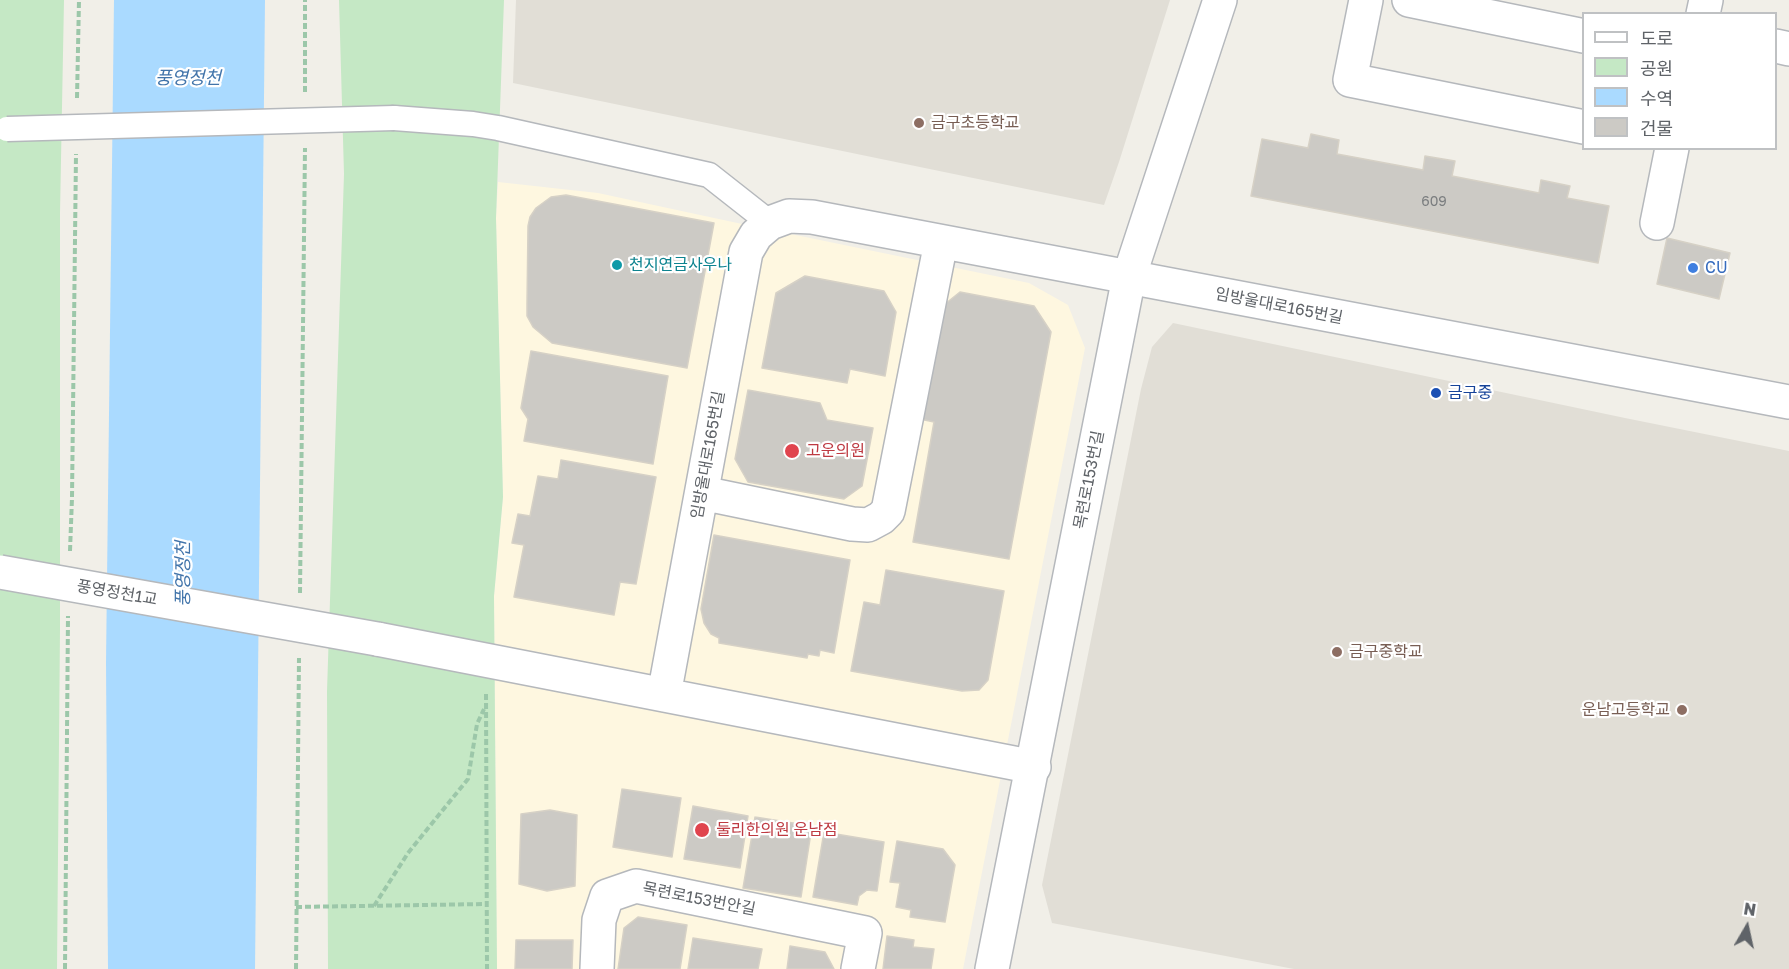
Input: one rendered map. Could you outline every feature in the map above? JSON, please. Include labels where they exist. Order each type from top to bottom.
[{"type":"street","name":"목련로153번길","points":[[992,969],[1129,277],[1220,0]]},
{"type":"street","points":[[1366,0],[1350,80],[1582,128]]},
{"type":"street","points":[[1409,0],[1582,36]]},
{"type":"street","points":[[3,129],[394,118],[473,124],[709,175],[770,223]]},
{"type":"street","points":[[1657,223],[1672,150]]},
{"type":"street","name":"임방울대로165번길","points":[[664,695],[746,252],[756,235],[770,223],[789,216],[812,217],[1789,402]]},
{"type":"street","points":[[702,493],[852,524],[868,525],[888,511],[941,242]]},
{"type":"street","name":"풍영정천1교","points":[[0,572],[377,639],[1034,766]]},
{"type":"street","name":"목련로153번안길","points":[[597,969],[599,920],[607,896],[636,886],[865,933],[858,969]]},
{"type":"path","points":[[76,109],[78,0]]},
{"type":"path","points":[[305,0],[305,95]]},
{"type":"path","points":[[300,596],[305,143]]},
{"type":"path","points":[[70,553],[76,144]]},
{"type":"path","points":[[65,969],[68,608]]},
{"type":"path","points":[[296,969],[299,656]]},
{"type":"path","points":[[486,660],[486,969]]},
{"type":"path","points":[[374,906],[408,853],[468,779],[477,724],[486,706]]},
{"type":"path","points":[[296,907],[486,904]]},
{"type":"shaded area","name":"금구초등학교","points":[[516,0],[1170,0],[1104,205],[513,83]]},
{"type":"shaded area","points":[[498,182],[598,193],[1029,283],[1068,305],[1085,348],[963,969],[497,969],[494,596],[503,497],[496,218]]},
{"type":"shaded area","name":"금구중학교","points":[[1173,323],[1789,451],[1789,969],[1294,969],[1052,923],[1042,885],[1141,389],[1152,347]]},
{"type":"green space","points":[[0,0],[64,0],[60,213],[57,969],[0,969]]},
{"type":"green space","points":[[339,0],[504,0],[496,218],[503,497],[494,596],[497,969],[328,969],[327,691],[344,174]]},
{"type":"water","name":"풍영정천","points":[[114,0],[265,0],[255,969],[108,969],[106,662]]},
{"type":"building","points":[[1311,134],[1339,140],[1337,154],[1423,170],[1425,156],[1455,161],[1452,176],[1539,193],[1541,180],[1570,186],[1567,198],[1609,206],[1598,263],[1251,196],[1262,139],[1308,148]]},
{"type":"building","name":"천지연금사우나","points":[[566,195],[714,223],[687,368],[552,343],[533,327],[527,316],[530,217],[536,208],[551,197]]},
{"type":"building","name":"CU","points":[[1667,238],[1730,253],[1719,299],[1657,284]]},
{"type":"building","points":[[805,276],[884,291],[896,312],[885,376],[850,369],[847,383],[762,368],[776,293]]},
{"type":"building","points":[[960,292],[1034,306],[1051,332],[1009,559],[913,542],[934,422],[920,419],[940,308]]},
{"type":"building","points":[[531,351],[668,376],[653,464],[524,441],[528,419],[521,408]]},
{"type":"building","points":[[748,390],[820,403],[827,420],[873,428],[862,486],[844,499],[748,482],[735,459]]},
{"type":"building","points":[[561,460],[656,477],[636,584],[620,582],[614,615],[514,597],[524,545],[512,543],[518,514],[530,516],[538,476],[558,479]]},
{"type":"building","points":[[714,535],[850,560],[834,653],[820,650],[819,656],[808,654],[807,658],[719,643],[719,638],[711,634],[704,623],[701,609]]},
{"type":"building","points":[[886,570],[1004,591],[988,680],[979,690],[962,691],[851,671],[864,602],[880,605]]},
{"type":"building","points":[[622,789],[681,798],[672,857],[613,847]]},
{"type":"building","points":[[693,806],[748,816],[740,868],[684,859]]},
{"type":"building","points":[[550,810],[577,815],[575,886],[547,891],[519,884],[521,814]]},
{"type":"building","points":[[755,817],[812,826],[801,897],[743,888]]},
{"type":"building","points":[[824,832],[884,842],[877,891],[867,890],[859,896],[857,905],[813,897]]},
{"type":"building","points":[[897,841],[943,849],[955,865],[945,922],[910,917],[911,910],[896,907],[900,883],[890,882]]},
{"type":"building","points":[[638,917],[687,925],[680,969],[618,969],[624,928]]},
{"type":"building","points":[[887,936],[914,940],[913,947],[934,949],[931,969],[883,969]]},
{"type":"building","points":[[693,938],[762,949],[758,969],[688,969]]},
{"type":"building","points":[[516,940],[573,940],[572,969],[515,969]]},
{"type":"building","points":[[790,946],[825,952],[834,969],[787,969]]},
{"type":"place","name":"금구초등학교","points":[[919,123]]},
{"type":"place","name":"천지연금사우나","points":[[617,265]]},
{"type":"place","name":"CU","points":[[1693,268]]},
{"type":"place","name":"금구중","points":[[1436,393]]},
{"type":"place","name":"고운의원","points":[[792,451]]},
{"type":"place","name":"금구중학교","points":[[1337,652]]},
{"type":"place","name":"운남고등학교","points":[[1682,710]]},
{"type":"place","name":"둘리한의원 운남점","points":[[702,830]]}]
